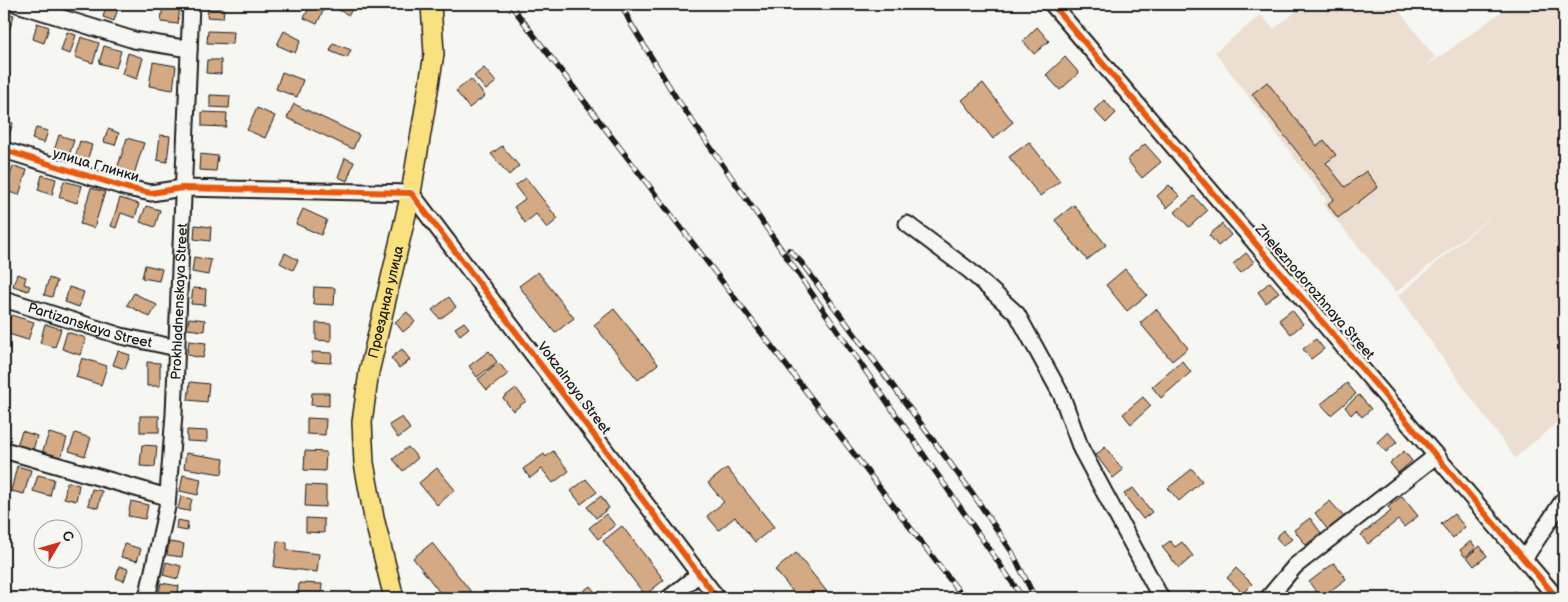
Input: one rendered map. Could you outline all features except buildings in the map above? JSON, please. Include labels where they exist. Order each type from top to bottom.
[{"type":"main road","name":"Проездная улица","points":[[394,598],[374,518],[364,463],[362,422],[369,372],[411,193],[434,54],[431,4]]},
{"type":"street","points":[[18,4],[134,40],[189,49]]},
{"type":"street","name":"Prokhladnenskaya Street","points":[[147,598],[167,497],[176,348],[191,4]]},
{"type":"street","name":"Zheleznodorozhnaya Street","points":[[1052,4],[1438,455],[1557,598]]},
{"type":"street","name":"улица Глинки","points":[[4,150],[127,188],[152,193],[182,188],[411,193]]},
{"type":"street","name":"Vokzalnaya Street","points":[[411,193],[717,598]]},
{"type":"street","points":[[907,224],[970,271],[1016,314],[1062,396],[1081,449],[1161,598]]},
{"type":"street","name":"Partizanskaya Street","points":[[4,299],[121,336],[176,348]]},
{"type":"street","points":[[4,450],[167,497]]},
{"type":"street","points":[[1268,598],[1295,566],[1438,455]]},
{"type":"street","points":[[1524,559],[1564,499]]},
{"type":"street","points":[[670,598],[699,574]]},
{"type":"shaded area","points":[[1305,4],[1394,4],[1435,57],[1427,66],[1512,4],[1564,4],[1564,417],[1515,458],[1398,296],[1495,213],[1396,292],[1323,204],[1327,201],[1215,52],[1261,15],[1274,29]]},
{"type":"railway","points":[[510,4],[964,598]]},
{"type":"railway","points":[[621,4],[675,96],[1023,598]]},
{"type":"railway","points":[[789,250],[801,262],[973,494],[1012,552],[1035,598]]},
{"type":"cycle path","points":[[1052,4],[1557,598]]},
{"type":"cycle path","points":[[4,150],[127,188],[151,193],[182,188],[411,193],[717,598]]}]
